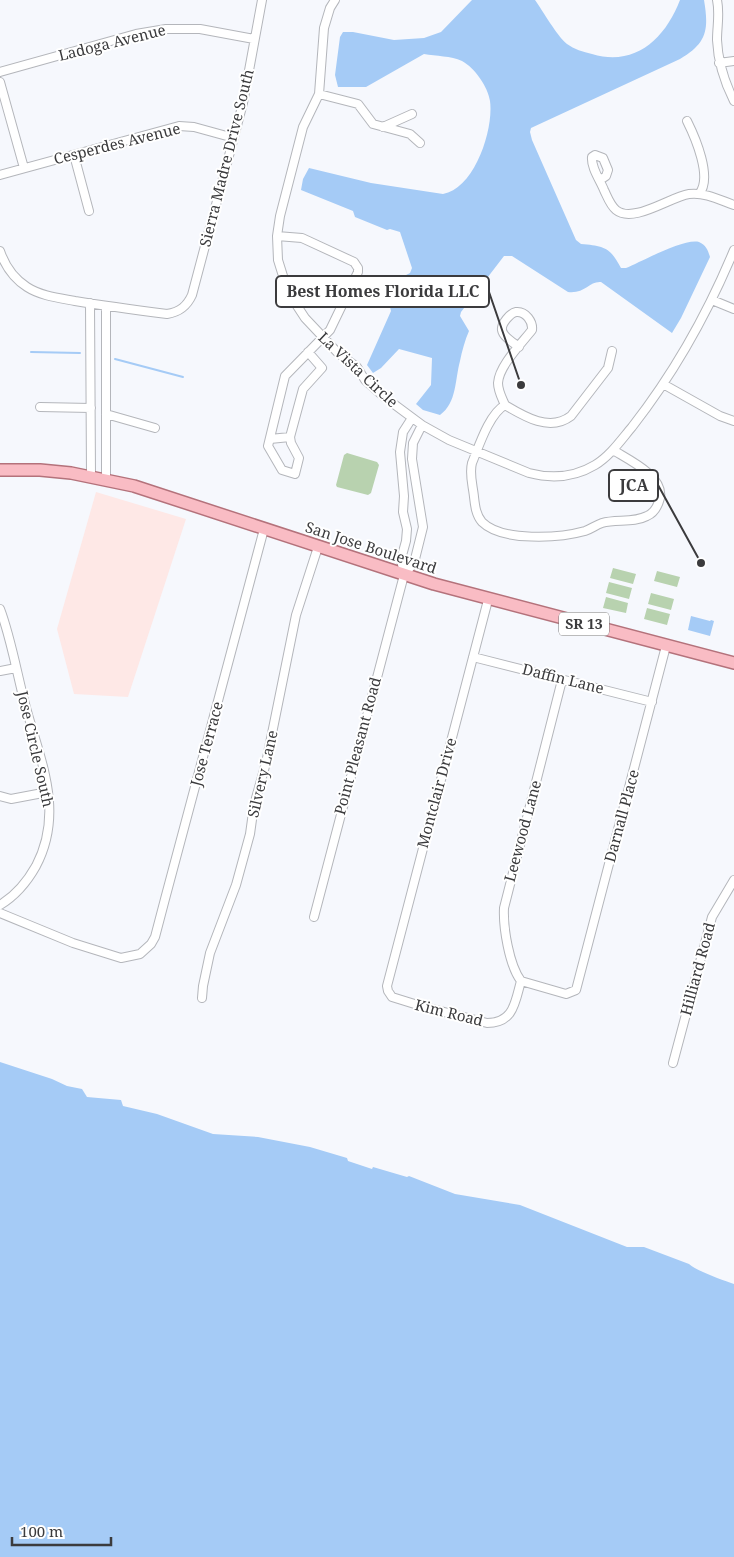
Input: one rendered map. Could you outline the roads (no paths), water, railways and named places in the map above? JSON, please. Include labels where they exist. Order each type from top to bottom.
[{"type":"main road","name":"San Jose Boulevard","points":[[0,470],[40,470],[91,476],[134,486],[404,575],[488,600],[734,663]]},
{"type":"street","name":"Sierra Madre Drive South","points":[[106,306],[167,314],[179,311],[189,302],[243,103],[262,0]]},
{"type":"street","name":"La Vista Circle","points":[[335,0],[330,8],[324,28],[319,94],[303,128],[284,197],[277,236],[278,260],[288,292],[299,311],[338,353],[357,367],[365,380],[422,425],[450,440],[529,474],[558,476],[587,469],[604,459],[613,450],[649,405],[692,339],[734,250]]},
{"type":"street","points":[[717,0],[719,63],[723,78],[734,102]]},
{"type":"street","name":"Ladoga Avenue","points":[[0,72],[136,34],[166,29],[200,29],[254,39]]},
{"type":"street","points":[[719,63],[734,61]]},
{"type":"street","points":[[0,82],[24,168]]},
{"type":"street","points":[[319,94],[358,104],[373,124],[410,134],[420,143]]},
{"type":"street","points":[[383,127],[412,114]]},
{"type":"street","points":[[687,121],[702,157],[703,183],[702,191],[699,194]]},
{"type":"street","name":"Cesperdes Avenue","points":[[0,175],[179,126],[194,127],[234,138]]},
{"type":"street","points":[[74,155],[88,211]]},
{"type":"street","points":[[600,180],[617,211],[626,214],[638,213],[680,196],[699,194],[734,206]]},
{"type":"street","points":[[277,236],[302,238],[354,262],[358,268],[358,272],[334,325],[324,338],[308,352],[285,376],[268,446],[282,470],[296,474],[299,458],[290,437],[303,390],[322,368],[308,352]]},
{"type":"street","points":[[0,251],[4,262],[13,275],[28,288],[40,293],[106,306],[106,479]]},
{"type":"street","points":[[712,300],[734,309]]},
{"type":"street","points":[[90,303],[91,476]]},
{"type":"street","points":[[519,347],[505,336],[502,330],[503,324],[511,314],[516,312],[522,313],[530,319],[533,324],[532,330],[503,368],[498,383],[499,390],[505,405],[541,422],[550,424],[565,420],[571,416],[608,368],[612,351]]},
{"type":"street","points":[[663,384],[720,416],[734,421]]},
{"type":"street","points":[[505,405],[492,417],[470,472],[476,509],[483,522],[498,530],[513,534],[560,535],[583,531],[602,524],[646,517],[654,511],[658,504],[660,495],[659,485],[653,476],[613,450]]},
{"type":"street","points":[[40,407],[91,408]]},
{"type":"street","points":[[106,414],[155,428]]},
{"type":"street","name":"Point Pleasant Road","points":[[314,917],[404,575],[401,558],[406,541],[406,529],[403,512],[404,499],[400,452],[403,432],[412,418]]},
{"type":"street","name":"Point Pleasant Road","points":[[404,575],[414,564],[423,527],[412,464],[413,443],[422,425]]},
{"type":"street","points":[[270,439],[290,437]]},
{"type":"street","points":[[402,466],[412,464]]},
{"type":"street","points":[[404,499],[419,497]]},
{"type":"street","name":"Jose Terrace","points":[[0,913],[117,958],[140,954],[148,948],[155,937],[264,529]]},
{"type":"street","name":"Silvery Lane","points":[[202,998],[202,986],[210,953],[236,885],[250,834],[254,805],[266,763],[296,615],[318,547]]},
{"type":"street","name":"Montclair Drive","points":[[387,986],[488,600]]},
{"type":"street","name":"Jose Circle South","points":[[0,609],[48,792],[50,821],[44,847],[38,862],[16,893],[0,905]]},
{"type":"street","name":"Darnall Place","points":[[521,981],[566,994],[576,990],[578,986],[666,646]]},
{"type":"street","name":"Daffin Lane","points":[[473,657],[652,702]]},
{"type":"street","points":[[0,671],[16,668]]},
{"type":"street","name":"Leewood Lane","points":[[521,981],[514,969],[508,945],[504,908],[562,680]]},
{"type":"street","points":[[0,796],[11,799],[48,792]]},
{"type":"street","name":"Hilliard Road","points":[[673,1063],[712,917],[734,880]]},
{"type":"street","name":"Kim Road","points":[[387,986],[388,992],[392,997],[426,1008],[488,1023],[496,1023],[501,1022],[509,1015],[521,981]]},
{"type":"water","points":[[472,0],[535,0],[567,44],[592,54],[622,57],[635,53],[657,38],[674,14],[680,0],[704,0],[706,28],[701,41],[689,53],[680,59],[531,128],[530,132],[576,240],[581,244],[606,249],[621,268],[626,268],[662,251],[692,242],[699,242],[703,245],[710,257],[672,333],[601,282],[593,283],[579,291],[568,292],[512,256],[504,256],[461,312],[460,316],[469,331],[450,404],[440,415],[423,410],[416,404],[431,385],[432,358],[399,349],[381,368],[373,373],[367,365],[404,276],[410,273],[412,268],[400,232],[387,230],[355,217],[353,211],[301,190],[303,179],[309,168],[371,183],[443,194],[454,190],[464,181],[473,170],[480,156],[489,127],[490,113],[490,101],[487,90],[476,73],[467,64],[453,58],[424,54],[366,87],[338,87],[335,75],[340,37],[343,32],[353,32],[394,40],[424,38],[441,32]]},
{"type":"water","points":[[691,616],[714,621],[710,636],[688,630]]},
{"type":"water","points":[[0,1062],[52,1079],[67,1086],[82,1089],[87,1097],[121,1100],[123,1106],[157,1114],[213,1134],[258,1137],[310,1147],[347,1158],[348,1161],[372,1169],[373,1167],[409,1176],[455,1194],[520,1205],[627,1247],[644,1247],[734,1284],[734,1557],[0,1557]]},
{"type":"waterway","points":[[31,352],[80,353]]},
{"type":"waterway","points":[[115,359],[183,377]]},
{"type":"place","name":"Best Homes Florida LLC","points":[[521,385]]},
{"type":"place","name":"JCA","points":[[701,563]]}]
